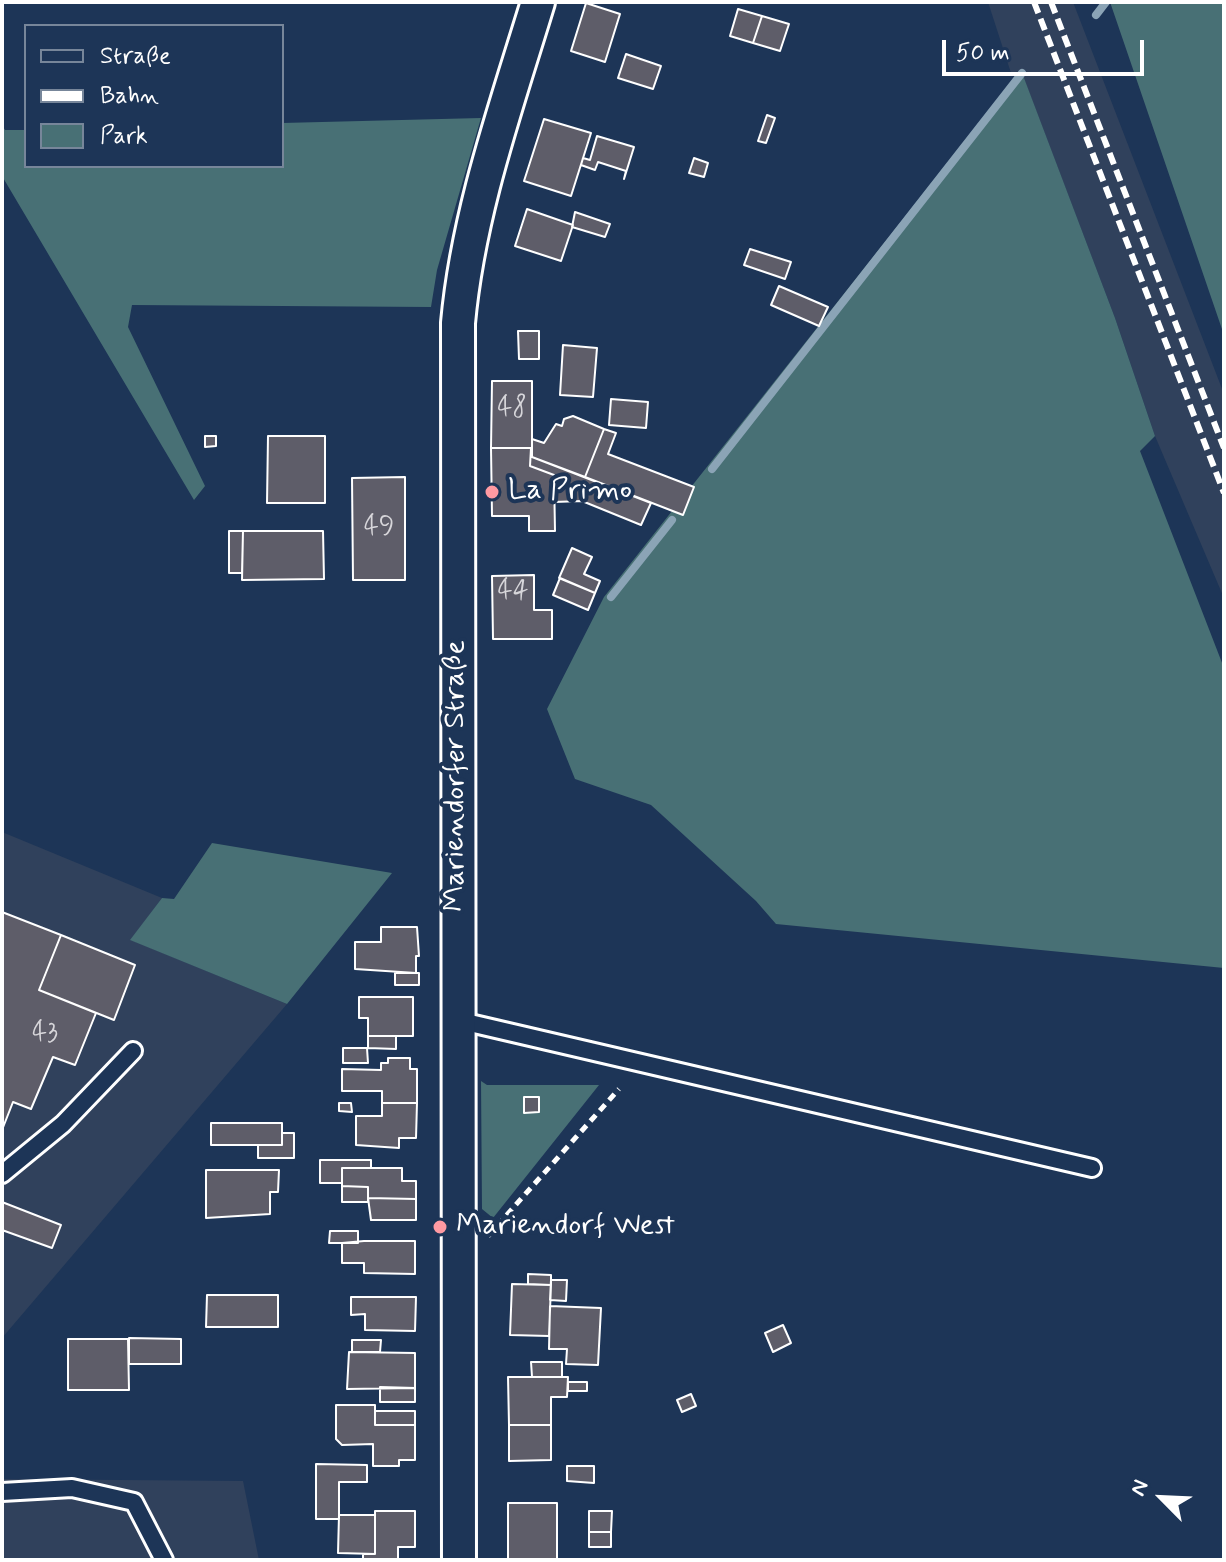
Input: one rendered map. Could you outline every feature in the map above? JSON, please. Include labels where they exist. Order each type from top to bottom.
[{"type":"street","name":"Mariendorfer Straße","points":[[459,1560],[456,868],[458,323],[462,276],[479,202],[538,2]]},
{"type":"lane","points":[[457,1020],[1092,1168]]},
{"type":"lane","points":[[2,1174],[63,1124],[133,1051]]},
{"type":"lane","points":[[2,1492],[72,1488],[134,1502],[158,1543],[164,1560]]},
{"type":"path","points":[[458,1264],[513,1211],[619,1089]]},
{"type":"shaded area","points":[[988,2],[1073,2],[1224,394],[1224,598],[1155,436],[1115,318],[1021,71],[1011,73]]},
{"type":"shaded area","points":[[2,832],[162,898],[131,940],[287,1004],[2,1338]]},
{"type":"shaded area","points":[[2,1479],[243,1481],[259,1560],[2,1560]]},
{"type":"green space","points":[[1110,2],[1224,2],[1224,335]]},
{"type":"green space","points":[[1021,70],[1115,318],[1155,436],[1140,451],[1224,668],[1224,968],[776,924],[756,901],[651,805],[575,779],[547,709],[604,597]]},
{"type":"green space","points":[[481,118],[437,270],[431,307],[132,305],[128,327],[205,486],[194,500],[2,176],[2,125],[5,130],[24,130],[24,168],[284,168],[284,123]]},
{"type":"green space","points":[[212,843],[392,873],[287,1004],[130,940],[162,898],[174,899]]},
{"type":"green space","points":[[481,1081],[487,1085],[599,1085],[493,1218],[482,1209]]},
{"type":"building","points":[[586,3],[620,14],[605,62],[571,51]]},
{"type":"building","points":[[738,9],[762,16],[753,43],[730,36]]},
{"type":"building","points":[[762,16],[789,24],[780,51],[753,43]]},
{"type":"building","points":[[626,54],[661,66],[653,89],[618,78]]},
{"type":"building","points":[[767,115],[775,118],[766,143],[758,141]]},
{"type":"building","points":[[544,119],[591,133],[571,196],[524,181]]},
{"type":"building","points":[[597,136],[634,147],[624,179],[626,171],[598,162],[595,170],[581,165],[583,158],[590,160]]},
{"type":"building","points":[[694,158],[708,163],[704,177],[689,173]]},
{"type":"building","points":[[527,209],[573,225],[561,261],[515,246]]},
{"type":"building","points":[[575,212],[610,224],[605,237],[572,227]]},
{"type":"building","points":[[750,249],[791,262],[785,279],[744,265]]},
{"type":"building","points":[[779,286],[828,307],[819,326],[771,305]]},
{"type":"building","points":[[518,331],[539,331],[539,359],[519,359]]},
{"type":"building","points":[[563,345],[597,348],[593,397],[560,395]]},
{"type":"building","points":[[492,381],[532,381],[532,448],[491,448]]},
{"type":"building","points":[[611,399],[648,402],[646,428],[609,425]]},
{"type":"building","points":[[573,416],[604,429],[585,477],[532,457],[532,439],[544,443],[556,424],[562,426],[564,419]]},
{"type":"building","points":[[604,429],[616,433],[608,454],[694,487],[683,515],[585,477]]},
{"type":"building","points":[[205,436],[216,436],[216,446],[205,447]]},
{"type":"building","points":[[268,436],[325,436],[325,503],[267,503]]},
{"type":"building","points":[[491,448],[531,448],[530,466],[554,475],[555,531],[529,531],[529,516],[492,516]]},
{"type":"building","points":[[531,448],[532,457],[651,503],[641,525],[582,501],[554,502],[554,475],[530,466]]},
{"type":"building","points":[[405,477],[405,580],[353,580],[352,478]]},
{"type":"building","points":[[229,531],[243,531],[242,573],[229,573]]},
{"type":"building","points":[[243,531],[323,531],[324,579],[242,580]]},
{"type":"building","points":[[572,548],[592,557],[584,574],[600,581],[595,593],[559,578]]},
{"type":"building","points":[[534,575],[534,610],[552,610],[552,639],[493,639],[492,576]]},
{"type":"building","points":[[560,578],[595,593],[588,610],[553,595]]},
{"type":"building","points":[[2,912],[61,935],[39,990],[96,1013],[75,1065],[53,1057],[31,1109],[13,1102],[2,1130]]},
{"type":"building","points":[[381,927],[417,927],[419,956],[416,956],[416,973],[355,969],[355,942],[381,942]]},
{"type":"building","points":[[61,935],[135,965],[114,1020],[39,990]]},
{"type":"building","points":[[395,973],[419,973],[419,985],[395,985]]},
{"type":"building","points":[[359,997],[413,997],[413,1036],[368,1036],[368,1018],[359,1018]]},
{"type":"building","points":[[368,1036],[396,1036],[396,1049],[368,1048]]},
{"type":"building","points":[[343,1048],[367,1048],[368,1063],[343,1063]]},
{"type":"building","points":[[388,1058],[410,1058],[410,1069],[417,1069],[417,1103],[382,1103],[382,1091],[342,1091],[342,1069],[381,1070],[381,1063],[388,1063]]},
{"type":"building","points":[[524,1097],[539,1097],[539,1112],[524,1113]]},
{"type":"building","points":[[339,1103],[351,1103],[352,1112],[339,1111]]},
{"type":"building","points":[[382,1103],[417,1103],[416,1138],[399,1138],[399,1148],[356,1145],[356,1116],[382,1116]]},
{"type":"building","points":[[211,1123],[282,1123],[282,1145],[211,1145]]},
{"type":"building","points":[[282,1133],[294,1133],[294,1158],[258,1158],[258,1145],[282,1145]]},
{"type":"building","points":[[320,1160],[371,1160],[371,1168],[342,1168],[342,1183],[320,1183]]},
{"type":"building","points":[[342,1168],[402,1168],[402,1181],[416,1181],[416,1199],[368,1198],[368,1187],[342,1186]]},
{"type":"building","points":[[206,1170],[279,1170],[278,1192],[270,1192],[270,1214],[206,1218]]},
{"type":"building","points":[[342,1186],[368,1187],[368,1202],[342,1202]]},
{"type":"building","points":[[368,1198],[416,1199],[416,1220],[371,1220]]},
{"type":"building","points":[[2,1202],[61,1225],[52,1248],[2,1230]]},
{"type":"building","points":[[330,1231],[358,1231],[358,1243],[329,1243]]},
{"type":"building","points":[[415,1241],[415,1274],[364,1273],[364,1263],[342,1263],[342,1243]]},
{"type":"building","points":[[528,1274],[551,1275],[551,1285],[528,1284]]},
{"type":"building","points":[[551,1280],[567,1280],[566,1301],[550,1300]]},
{"type":"building","points":[[512,1284],[551,1285],[549,1336],[510,1335]]},
{"type":"building","points":[[207,1295],[278,1295],[278,1327],[206,1327]]},
{"type":"building","points":[[351,1297],[416,1297],[415,1331],[365,1330],[365,1314],[351,1315]]},
{"type":"building","points":[[550,1306],[601,1308],[598,1365],[566,1364],[567,1349],[549,1349]]},
{"type":"building","points":[[783,1325],[791,1343],[773,1352],[765,1333]]},
{"type":"building","points":[[129,1338],[181,1339],[181,1364],[129,1364]]},
{"type":"building","points":[[68,1339],[128,1339],[129,1390],[68,1390]]},
{"type":"building","points":[[352,1340],[381,1340],[380,1352],[352,1352]]},
{"type":"building","points":[[349,1352],[415,1353],[415,1388],[347,1389]]},
{"type":"building","points":[[531,1362],[562,1362],[562,1377],[532,1377]]},
{"type":"building","points":[[508,1377],[568,1377],[567,1397],[551,1397],[551,1425],[509,1425]]},
{"type":"building","points":[[568,1382],[587,1382],[587,1391],[568,1391]]},
{"type":"building","points":[[380,1387],[415,1388],[415,1402],[380,1402]]},
{"type":"building","points":[[691,1394],[696,1406],[682,1412],[677,1400]]},
{"type":"building","points":[[336,1405],[375,1405],[375,1425],[415,1425],[415,1460],[399,1460],[399,1466],[373,1466],[373,1444],[342,1445],[336,1439]]},
{"type":"building","points":[[375,1411],[415,1411],[415,1425],[375,1425]]},
{"type":"building","points":[[509,1425],[551,1425],[551,1460],[509,1461]]},
{"type":"building","points":[[316,1464],[367,1465],[367,1482],[339,1482],[339,1519],[316,1519]]},
{"type":"building","points":[[567,1466],[594,1466],[594,1483],[567,1481]]},
{"type":"building","points":[[508,1503],[557,1503],[557,1560],[508,1560]]},
{"type":"building","points":[[375,1511],[415,1511],[415,1547],[398,1547],[398,1560],[363,1560],[363,1554],[375,1554]]},
{"type":"building","points":[[589,1511],[612,1511],[611,1532],[589,1532]]},
{"type":"building","points":[[339,1515],[375,1515],[375,1554],[338,1553]]},
{"type":"building","points":[[589,1532],[611,1532],[611,1547],[589,1547]]},
{"type":"waterway","points":[[1096,15],[1106,2]]},
{"type":"waterway","points":[[712,469],[1022,73]]},
{"type":"waterway","points":[[611,597],[672,520]]},
{"type":"railway","points":[[1034,2],[1224,493]]},
{"type":"railway","points":[[1051,2],[1224,448]]},
{"type":"place","name":"La Primo","points":[[492,492]]},
{"type":"place","name":"Mariendorf West","points":[[440,1227]]}]
